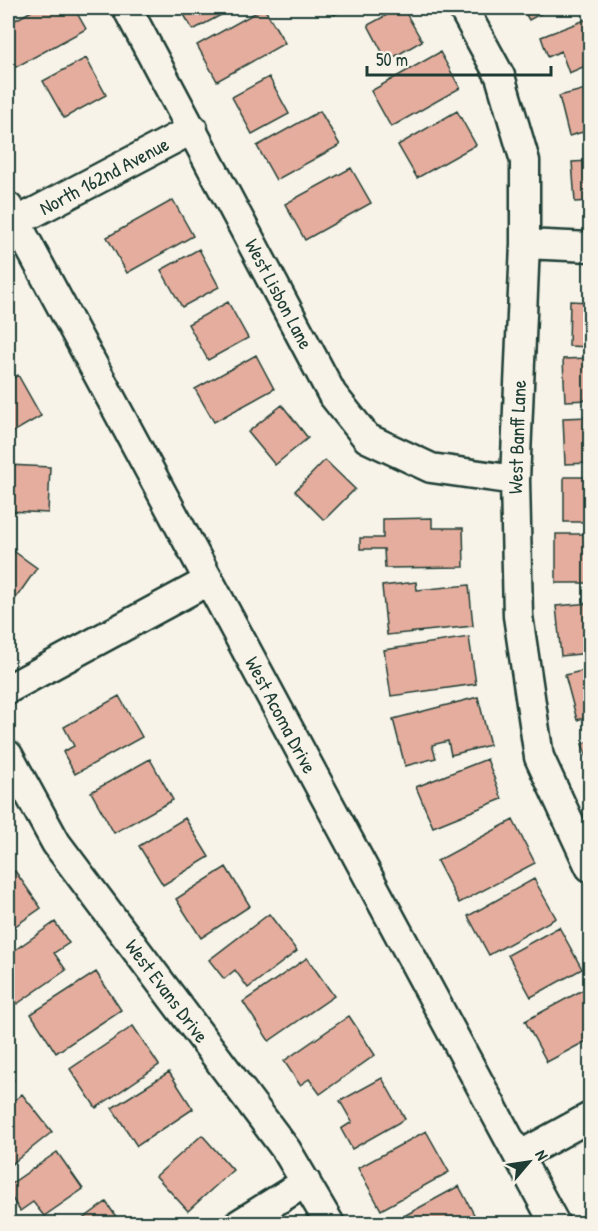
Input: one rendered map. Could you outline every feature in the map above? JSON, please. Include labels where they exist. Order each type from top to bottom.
[{"type":"street","name":"West Lisbon Lane","points":[[128,8],[332,394],[367,438],[431,468],[514,480]]},
{"type":"street","name":"West Banff Lane","points":[[463,8],[500,76],[525,161],[525,244],[514,480],[518,616],[539,757],[591,867]]},
{"type":"street","name":"North 162nd Avenue","points":[[12,214],[192,129]]},
{"type":"street","name":"West Acoma Drive","points":[[12,214],[555,1224]]},
{"type":"street","points":[[525,244],[591,247]]},
{"type":"street","points":[[8,689],[208,581]]},
{"type":"street","name":"West Evans Drive","points":[[8,755],[56,843],[287,1151],[330,1224]]},
{"type":"street","points":[[519,1156],[591,1117]]},
{"type":"street","points":[[239,1224],[306,1182]]},
{"type":"building","points":[[37,8],[74,8],[86,29],[16,67],[8,52],[8,24]]},
{"type":"building","points":[[180,8],[234,8],[193,30]]},
{"type":"building","points":[[264,8],[285,43],[217,81],[197,45]]},
{"type":"building","points":[[330,8],[347,8],[334,15]]},
{"type":"building","points":[[403,8],[422,41],[387,61],[368,25]]},
{"type":"building","points":[[522,8],[551,8],[529,20]]},
{"type":"building","points":[[590,18],[590,64],[569,73],[561,51],[548,57],[541,37]]},
{"type":"building","points":[[440,52],[460,88],[391,127],[371,91]]},
{"type":"building","points":[[86,58],[106,95],[64,118],[43,81]]},
{"type":"building","points":[[269,77],[289,114],[252,134],[232,97]]},
{"type":"building","points":[[590,88],[590,130],[569,136],[559,96]]},
{"type":"building","points":[[320,111],[340,145],[276,180],[257,146]]},
{"type":"building","points":[[457,111],[476,145],[417,178],[398,145]]},
{"type":"building","points":[[590,161],[590,201],[575,202],[572,162]]},
{"type":"building","points":[[351,168],[371,203],[305,240],[285,204]]},
{"type":"building","points":[[173,200],[193,236],[127,273],[107,237]]},
{"type":"building","points":[[199,249],[219,287],[182,307],[161,270]]},
{"type":"building","points":[[570,301],[590,302],[590,347],[569,346]]},
{"type":"building","points":[[228,302],[248,338],[208,360],[188,324]]},
{"type":"building","points":[[256,355],[274,389],[214,422],[195,389]]},
{"type":"building","points":[[590,358],[590,400],[565,401],[563,359]]},
{"type":"building","points":[[18,375],[41,416],[8,435],[8,381]]},
{"type":"building","points":[[282,405],[308,438],[275,465],[248,432]]},
{"type":"building","points":[[590,417],[590,463],[565,464],[563,418]]},
{"type":"building","points":[[325,460],[355,489],[324,520],[295,491]]},
{"type":"building","points":[[8,465],[50,467],[48,513],[8,511]]},
{"type":"building","points":[[564,477],[590,477],[590,522],[564,522]]},
{"type":"building","points":[[432,518],[432,528],[463,528],[464,567],[385,568],[384,549],[360,549],[360,538],[383,538],[383,519]]},
{"type":"building","points":[[556,534],[590,534],[590,583],[556,583]]},
{"type":"building","points":[[8,547],[37,568],[11,605],[8,602]]},
{"type":"building","points":[[416,582],[417,590],[469,585],[473,626],[387,635],[382,586]]},
{"type":"building","points":[[590,603],[590,653],[561,656],[556,606]]},
{"type":"building","points":[[469,637],[476,684],[391,696],[384,650]]},
{"type":"building","points":[[590,669],[590,716],[577,720],[565,675]]},
{"type":"building","points":[[119,696],[142,737],[75,774],[63,752],[74,746],[64,727]]},
{"type":"building","points":[[478,697],[490,745],[451,755],[448,741],[432,745],[436,758],[405,766],[393,719]]},
{"type":"building","points":[[590,741],[590,765],[582,744]]},
{"type":"building","points":[[150,759],[173,800],[114,833],[91,792]]},
{"type":"building","points":[[487,759],[502,799],[433,827],[416,787]]},
{"type":"building","points":[[185,818],[209,857],[163,885],[139,846]]},
{"type":"building","points":[[513,820],[535,863],[459,903],[437,861]]},
{"type":"building","points":[[226,867],[250,906],[201,938],[176,899]]},
{"type":"building","points":[[15,871],[41,908],[8,931],[8,876]]},
{"type":"building","points":[[534,879],[556,918],[489,955],[468,916]]},
{"type":"building","points":[[269,914],[297,951],[248,988],[235,970],[224,979],[209,960]]},
{"type":"building","points":[[55,922],[69,943],[54,953],[66,970],[17,1004],[8,991],[8,955]]},
{"type":"building","points":[[559,927],[582,969],[531,997],[508,955]]},
{"type":"building","points":[[307,958],[334,996],[269,1041],[243,1002]]},
{"type":"building","points":[[96,972],[121,1010],[56,1053],[31,1014]]},
{"type":"building","points":[[590,986],[590,1039],[547,1062],[525,1021]]},
{"type":"building","points":[[349,1016],[375,1055],[320,1094],[309,1079],[300,1085],[284,1061]]},
{"type":"building","points":[[133,1026],[159,1065],[96,1108],[70,1069]]},
{"type":"building","points":[[8,1072],[14,1080],[8,1085]]},
{"type":"building","points":[[169,1072],[193,1109],[137,1146],[112,1108]]},
{"type":"building","points":[[382,1078],[405,1119],[352,1149],[341,1129],[352,1122],[340,1101]]},
{"type":"building","points":[[22,1094],[52,1132],[8,1167],[8,1106]]},
{"type":"building","points":[[426,1131],[449,1172],[381,1210],[358,1168]]},
{"type":"building","points":[[202,1135],[233,1170],[188,1211],[156,1176]]},
{"type":"building","points":[[57,1152],[83,1189],[44,1216],[33,1202],[20,1211],[8,1192],[8,1186]]},
{"type":"building","points":[[459,1186],[479,1224],[391,1224],[391,1223]]},
{"type":"building","points":[[106,1202],[121,1224],[76,1224]]}]
